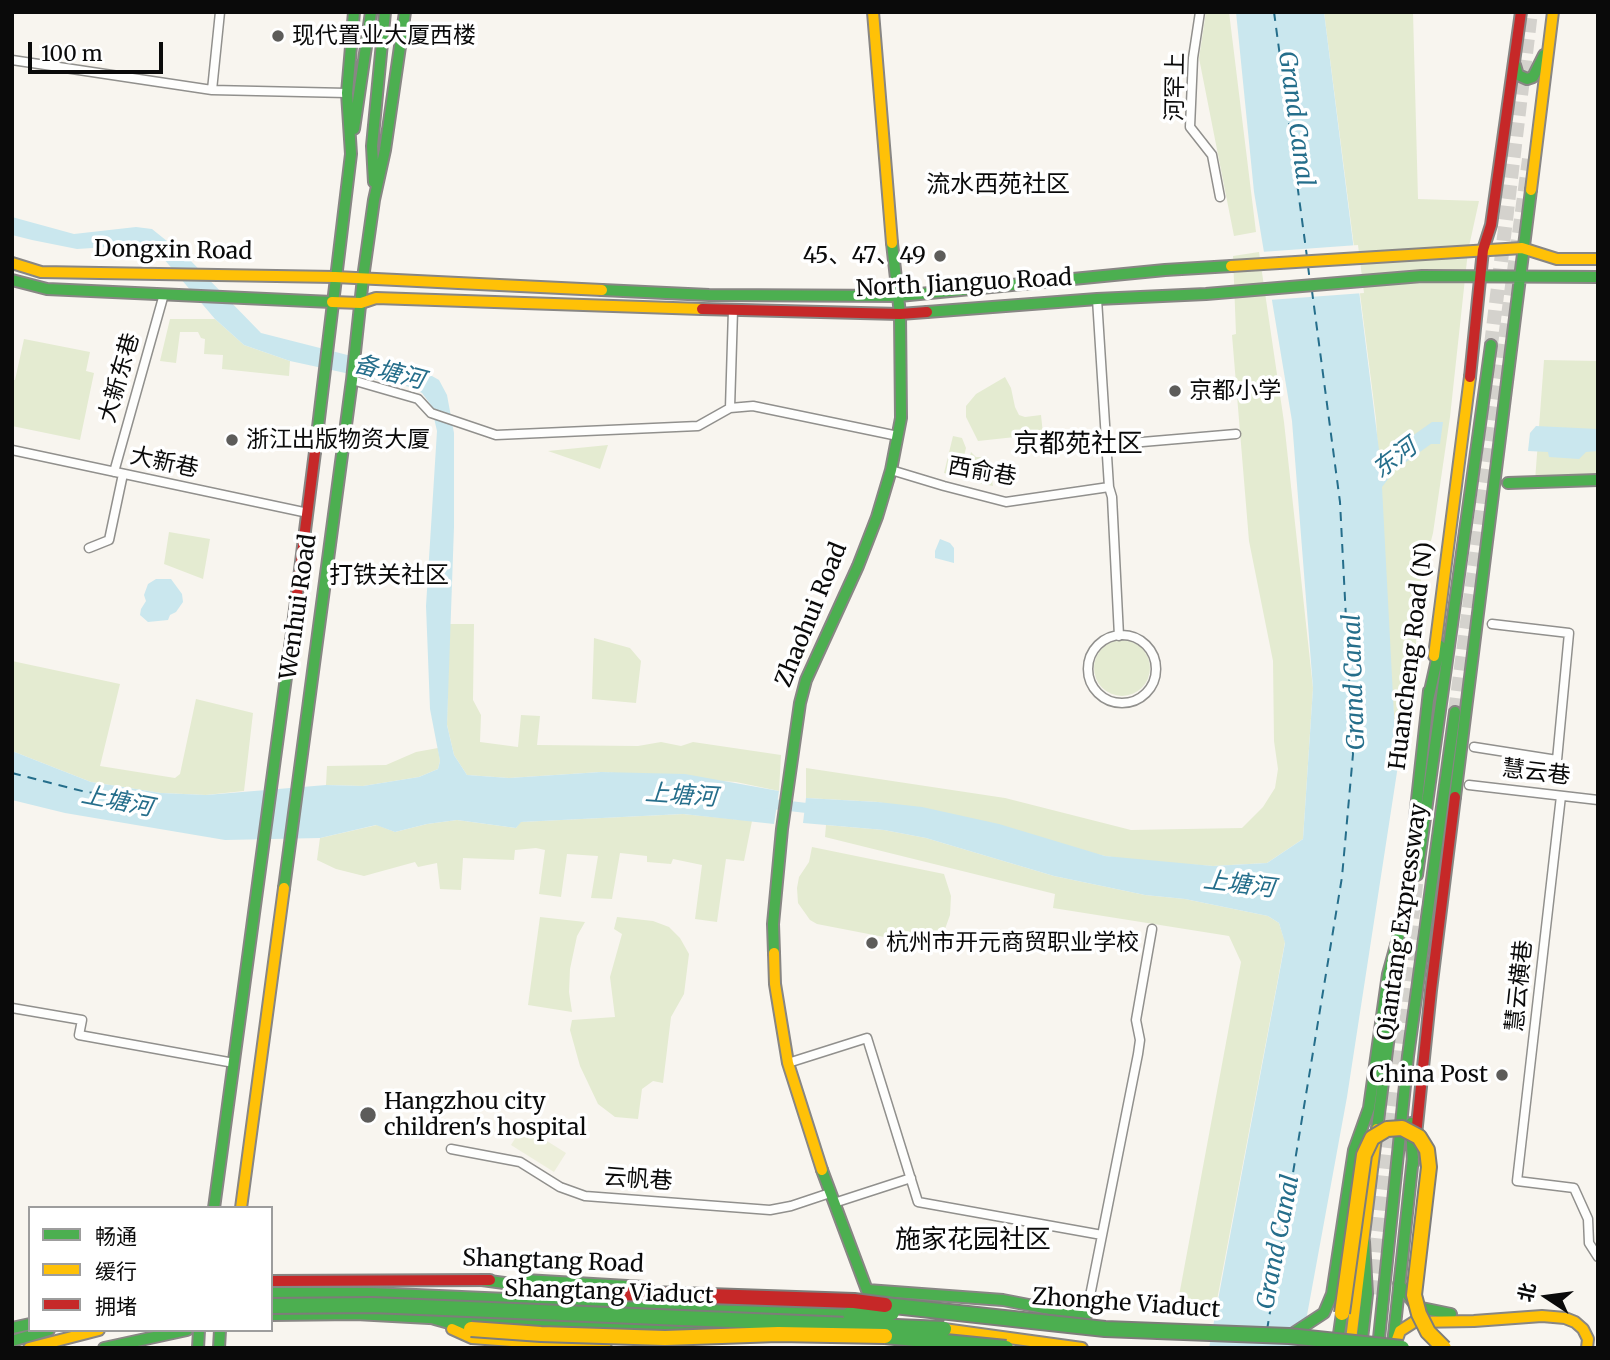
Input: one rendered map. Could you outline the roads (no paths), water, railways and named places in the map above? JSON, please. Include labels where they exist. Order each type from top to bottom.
[{"type":"main road","name":"Wenhui Road","points":[[214,1206],[325,379],[351,154],[347,93],[354,12]]},
{"type":"main road","points":[[351,154],[371,12]]},
{"type":"main road","points":[[374,200],[372,146],[386,12]]},
{"type":"main road","name":"Wenhui Road","points":[[241,1206],[352,380],[363,278],[405,12]]},
{"type":"main road","name":"Zhaohui Road","points":[[873,12],[890,228],[899,296],[902,397],[898,436],[877,517],[858,566],[806,680],[800,703],[782,829],[773,925],[775,984],[788,1063],[832,1198],[887,1344]]},
{"type":"main road","name":"Huancheng Road (N)","points":[[1350,1348],[1428,700],[1461,458],[1483,250],[1491,225],[1521,12]]},
{"type":"main road","points":[[1393,1348],[1431,990],[1553,12]]},
{"type":"main road","points":[[1515,64],[1518,75],[1527,79],[1533,77],[1549,44]]},
{"type":"main road","name":"North Jianguo Road","points":[[335,276],[709,295],[899,296],[1165,270],[1483,250],[1522,248],[1557,259],[1598,259]]},
{"type":"main road","name":"Dongxin Road","points":[[12,263],[41,272],[335,276]]},
{"type":"main road","name":"North Jianguo Road","points":[[332,302],[361,303],[376,298],[900,314],[1097,299],[1206,294],[1422,276],[1598,278]]},
{"type":"main road","name":"Dongxin Road","points":[[12,280],[47,289],[332,302]]},
{"type":"main road","name":"Qiantang Expressway","points":[[1417,874],[1491,345]]},
{"type":"main road","points":[[1508,483],[1598,480]]},
{"type":"main road","points":[[1428,700],[1467,519]]},
{"type":"main road","name":"Qiantang Expressway","points":[[1378,1348],[1417,986],[1455,712]]},
{"type":"main road","points":[[1289,1336],[1315,1320],[1329,1306],[1336,1278],[1354,1150],[1366,1121],[1388,974],[1403,920]]},
{"type":"main road","points":[[1413,1164],[1410,1114],[1417,986]]},
{"type":"main road","points":[[1338,1348],[1364,1155],[1372,1138],[1387,1129],[1402,1128],[1419,1137],[1426,1150],[1429,1167],[1414,1295],[1428,1332],[1444,1348]]},
{"type":"main road","points":[[1361,1348],[1367,1294],[1364,1242]]},
{"type":"main road","points":[[482,1280],[563,1291],[854,1301],[932,1312]]},
{"type":"main road","name":"Shangtang Road","points":[[273,1281],[482,1280],[606,1284],[705,1292],[780,1302],[874,1308]]},
{"type":"main road","points":[[1399,1284],[1417,1307],[1445,1317],[1474,1321],[1542,1316],[1565,1318],[1583,1329],[1588,1339],[1587,1348]]},
{"type":"main road","points":[[867,1290],[1003,1300],[1086,1316]]},
{"type":"main road","name":"Shangtang Viaduct","points":[[273,1293],[370,1293],[850,1314],[932,1312]]},
{"type":"main road","name":"Shangtang Viaduct","points":[[273,1306],[372,1304],[944,1329]]},
{"type":"main road","points":[[1393,1348],[1400,1331],[1415,1322],[1445,1317],[1553,1309],[1581,1318],[1598,1338]]},
{"type":"main road","name":"Zhonghe Viaduct","points":[[932,1312],[1105,1329],[1289,1336],[1402,1348]]},
{"type":"main road","points":[[273,1315],[356,1314],[669,1330],[766,1328],[834,1331],[887,1344]]},
{"type":"main road","points":[[431,1318],[472,1338],[606,1348]]},
{"type":"main road","points":[[944,1329],[978,1344]]},
{"type":"main road","name":"Zhonghe Viaduct","points":[[944,1329],[1082,1348]]},
{"type":"main road","points":[[644,1348],[669,1330]]},
{"type":"main road","points":[[12,1340],[42,1332]]},
{"type":"main road","points":[[29,1348],[91,1332]]},
{"type":"main road","points":[[104,1348],[178,1332]]},
{"type":"main road","points":[[472,1338],[541,1334],[665,1338],[812,1334],[909,1338],[1006,1348]]},
{"type":"street","points":[[212,90],[220,12]]},
{"type":"street","name":"河罕上","points":[[1200,12],[1193,58],[1190,127],[1212,155],[1220,197]]},
{"type":"street","points":[[12,60],[212,90],[347,93]]},
{"type":"street","name":"大新东巷","points":[[89,548],[109,540],[119,473],[164,294]]},
{"type":"street","points":[[1097,299],[1119,636]]},
{"type":"street","points":[[730,408],[733,310]]},
{"type":"street","points":[[352,380],[418,400],[431,413],[496,435],[698,426],[730,408],[753,406],[898,436]]},
{"type":"street","points":[[1107,445],[1236,433]]},
{"type":"street","name":"大新巷","points":[[12,450],[308,513]]},
{"type":"street","name":"西俞巷","points":[[891,470],[1006,502],[1109,487]]},
{"type":"street","points":[[1474,747],[1557,760],[1569,633],[1492,624]]},
{"type":"street","points":[[1119,636],[1137,639],[1146,645],[1156,666],[1155,677],[1143,696],[1121,703],[1101,696],[1089,678],[1088,667],[1097,647],[1105,640],[1119,636]]},
{"type":"street","name":"慧云巷","points":[[1469,785],[1598,800]]},
{"type":"street","name":"慧云横巷","points":[[1561,796],[1517,1181],[1574,1188],[1588,1219],[1589,1243],[1598,1257]]},
{"type":"street","points":[[1086,1316],[1138,1054],[1140,1040],[1136,1020],[1152,929]]},
{"type":"street","points":[[12,1008],[82,1020],[79,1035],[234,1063]]},
{"type":"street","points":[[788,1063],[867,1038],[918,1202],[1102,1236]]},
{"type":"street","name":"云帆巷","points":[[451,1149],[520,1162],[560,1187],[585,1196],[770,1210],[911,1178]]},
{"type":"street","points":[[668,1348],[669,1330]]},
{"type":"water","points":[[1236,12],[1324,12],[1379,450],[1391,451],[1432,422],[1443,422],[1440,444],[1431,444],[1395,470],[1382,487],[1397,772],[1347,1097],[1301,1348],[1209,1348],[1285,943],[1279,923],[1268,916],[1054,876],[926,838],[884,830],[803,823],[806,798],[878,802],[922,807],[999,824],[1105,856],[1213,866],[1267,863],[1303,839],[1313,688],[1292,421],[1254,192]]},
{"type":"water","name":"备塘河","points":[[12,217],[74,234],[136,227],[152,229],[188,258],[261,333],[425,372],[439,380],[447,395],[454,433],[454,527],[447,725],[454,755],[467,775],[509,778],[601,772],[685,774],[779,791],[774,824],[683,814],[521,822],[516,828],[457,820],[395,832],[376,825],[320,838],[225,840],[65,813],[12,800],[12,751],[91,782],[161,793],[206,795],[326,785],[363,786],[419,777],[438,769],[440,761],[430,709],[426,606],[437,431],[431,405],[422,393],[410,387],[290,361],[244,345],[215,319],[163,258],[150,248],[139,245],[77,249],[32,240],[12,235]]},
{"type":"water","points":[[1536,426],[1598,429],[1598,451],[1586,452],[1579,459],[1549,457],[1548,452],[1528,451],[1530,433]]},
{"type":"water","points":[[940,539],[954,548],[954,563],[935,558]]},
{"type":"water","points":[[156,579],[171,579],[182,594],[183,602],[168,620],[148,622],[140,615],[141,609],[146,601],[144,595],[148,584]]},
{"type":"waterway","name":"上塘河","points":[[764,803],[815,809]]},
{"type":"tunnel","points":[[1491,345],[1531,12]]},
{"type":"tunnel","points":[[1455,712],[1529,159]]},
{"type":"tunnel","points":[[1371,1294],[1417,875]]},
{"type":"place","name":"现代置业大厦西楼","points":[[278,36]]},
{"type":"place","name":"45、47、49","points":[[940,256]]},
{"type":"place","name":"京都小学","points":[[1175,391]]},
{"type":"place","name":"浙江出版物资大厦","points":[[232,440]]},
{"type":"place","name":"杭州市开元商贸职业学校","points":[[872,943]]},
{"type":"place","name":"China Post","points":[[1502,1075]]},
{"type":"place","name":"Hangzhou city children's hospital","points":[[368,1115]]},
{"type":"district","name":"流水西苑社区","points":[[998,185]]},
{"type":"district","name":"京都苑社区","points":[[1078,445]]},
{"type":"district","name":"打铁关社区","points":[[389,576]]},
{"type":"district","name":"施家花园社区","points":[[973,1241]]},
{"type":"water label","name":"Grand Canal","points":[[1295,119]]},
{"type":"water label","name":"东河","points":[[1395,459]]},
{"type":"water label","name":"Grand Canal","points":[[1355,682]]},
{"type":"water label","name":"Grand Canal","points":[[1279,1242]]}]
